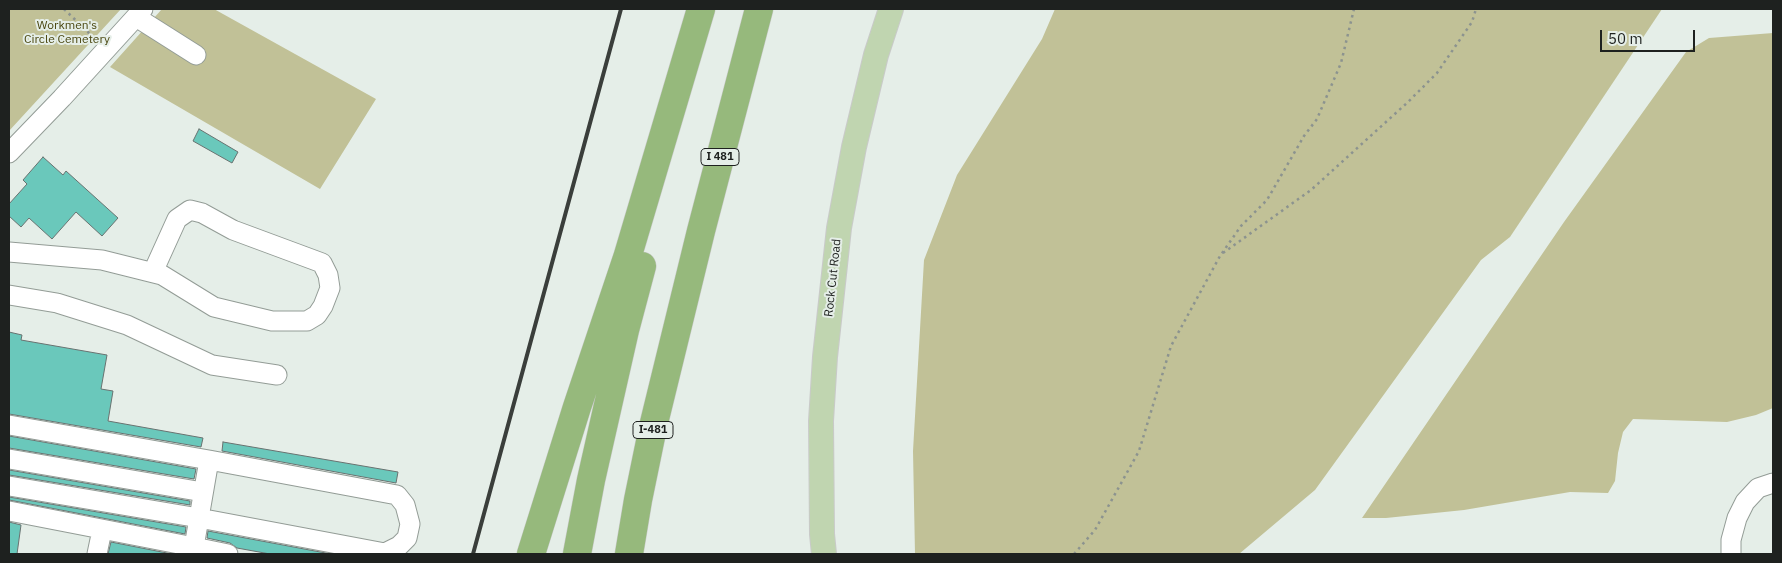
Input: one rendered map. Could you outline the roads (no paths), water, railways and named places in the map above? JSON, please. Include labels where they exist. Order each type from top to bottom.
[{"type":"highway","points":[[531,554],[577,407],[628,255],[701,9]]},
{"type":"highway","name":"I 481","points":[[683,306],[759,9]]},
{"type":"highway","points":[[577,554],[625,330],[660,197],[693,40]]},
{"type":"highway","name":"I-481","points":[[629,554],[646,459],[683,306]]},
{"type":"main road","name":"Rock Cut Road","points":[[824,554],[822,534],[821,421],[825,357],[839,228],[876,55],[891,9]]},
{"type":"street","points":[[9,153],[140,13],[196,55]]},
{"type":"street","points":[[9,252],[102,260],[153,272],[162,274],[214,307],[272,321],[307,321],[317,315],[323,306],[330,288],[328,274],[322,263],[233,230],[202,213],[190,210],[177,219],[153,272]]},
{"type":"street","points":[[9,295],[57,304],[126,325],[212,365],[276,376]]},
{"type":"street","points":[[9,425],[397,495],[405,505],[410,524],[407,538],[399,546],[384,554],[199,518],[9,486]]},
{"type":"street","points":[[9,459],[203,492]]},
{"type":"street","points":[[193,551],[208,460]]},
{"type":"street","points":[[1731,554],[1731,540],[1737,518],[1745,502],[1758,488],[1773,483]]},
{"type":"street","points":[[9,511],[193,551],[228,554]]},
{"type":"street","points":[[97,554],[102,530]]},
{"type":"railway","points":[[473,554],[621,9]]},
{"type":"park label","name":"Workmen's Circle Cemetery","points":[[67,33]]}]
